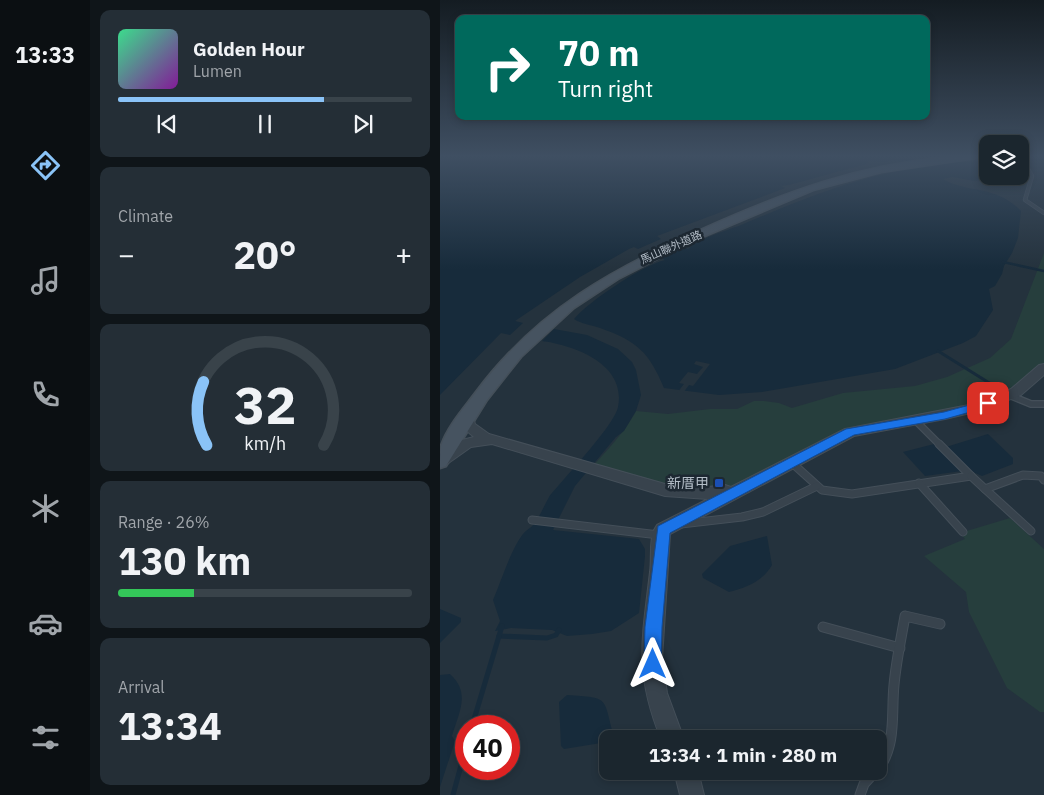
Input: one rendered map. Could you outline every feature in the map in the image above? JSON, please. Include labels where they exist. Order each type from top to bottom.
[{"type":"main road","name":"馬山聯外道路","points":[[441,461],[467,417],[500,372],[544,326],[587,292],[643,259],[726,222],[796,194]]},
{"type":"street","points":[[669,730],[660,707],[653,676],[653,639],[667,530],[743,486],[850,432],[916,421],[970,409],[1009,396],[1029,383],[1044,368]]},
{"type":"street","points":[[467,417],[468,426],[477,434]]},
{"type":"street","points":[[452,442],[465,432],[477,434],[498,442]]},
{"type":"street","points":[[441,461],[467,443],[484,439],[593,468],[665,490],[690,494],[712,493],[743,486]]},
{"type":"street","points":[[688,780],[692,795]]},
{"type":"lane","points":[[1027,194],[1025,200],[1044,213]]},
{"type":"lane","points":[[1009,396],[1031,404],[1044,404]]},
{"type":"lane","points":[[916,421],[971,476],[1031,531]]},
{"type":"lane","points":[[791,462],[816,486],[830,492],[863,494],[919,483],[971,476]]},
{"type":"lane","points":[[985,489],[1023,475],[1043,478]]},
{"type":"lane","points":[[919,483],[964,532]]},
{"type":"lane","points":[[532,520],[560,524],[667,530],[763,512],[816,486]]},
{"type":"lane","points":[[887,756],[890,745],[893,691],[905,616],[940,624]]},
{"type":"lane","points":[[823,627],[900,648]]},
{"type":"lane","points":[[860,795],[868,780]]},
{"type":"green space","points":[[1044,253],[1044,368],[999,400],[850,432],[743,486],[700,494],[591,468],[621,433],[636,411],[668,414],[710,409],[737,409],[754,401],[779,403],[792,408],[843,393],[915,386],[947,377],[990,358],[1011,339]]},
{"type":"green space","points":[[1010,518],[1044,549],[1044,712],[1040,712],[1007,688],[969,612],[966,592],[924,556],[965,539],[960,533]]},
{"type":"water","points":[[440,194],[769,194],[657,236],[661,239],[638,249],[634,247],[629,249],[580,277],[515,321],[523,323],[510,335],[501,333],[440,395]]},
{"type":"water","points":[[819,194],[994,194],[1011,202],[1021,211],[1018,238],[1012,253],[995,286],[989,289],[993,310],[976,336],[963,343],[895,369],[762,392],[719,395],[664,388],[653,365],[633,343],[613,333],[574,319],[591,303],[630,276],[665,260],[662,258],[685,247],[688,249],[705,239]]},
{"type":"water","points":[[554,329],[587,335],[618,349],[632,362],[636,370],[641,395],[636,411],[624,431],[616,437],[575,486],[553,530],[639,539],[645,549],[645,556],[639,613],[611,631],[592,634],[567,636],[552,630],[511,628],[495,631],[500,621],[493,600],[519,540],[534,524],[549,497],[608,426],[615,416],[618,407],[619,392],[614,379],[606,368],[582,352],[542,341]]},
{"type":"water","points":[[988,434],[1013,458],[1013,464],[982,476],[973,472],[946,447]]},
{"type":"water","points":[[934,444],[962,471],[925,476],[903,452]]},
{"type":"water","points":[[767,536],[772,565],[759,580],[729,592],[703,578],[702,574],[730,546]]},
{"type":"water","points":[[440,609],[461,618],[461,622],[440,643]]},
{"type":"water","points":[[450,674],[456,681],[460,688],[462,703],[459,715],[455,715],[455,727],[452,736],[455,741],[440,787],[440,675]]},
{"type":"water","points":[[567,695],[598,699],[606,706],[612,730],[599,730],[599,743],[564,749],[561,746],[559,702]]},
{"type":"pier","points":[[696,361],[710,364],[693,386],[689,385],[683,393],[677,393],[684,384],[679,383],[688,372],[697,374],[703,367],[694,364]]},
{"type":"waterway","points":[[1003,262],[1044,271]]},
{"type":"waterway","points":[[938,351],[999,389]]},
{"type":"waterway","points":[[499,636],[502,626]]},
{"type":"waterway","points":[[499,636],[547,638],[556,635],[559,630]]},
{"type":"waterway","points":[[475,715],[499,636]]},
{"type":"waterway","points":[[453,795],[457,780]]},
{"type":"place","name":"新厝甲","points":[[719,483]]},
{"type":"route","points":[[653,664],[653,627],[663,530],[718,499],[850,432],[945,415],[988,403]]}]
